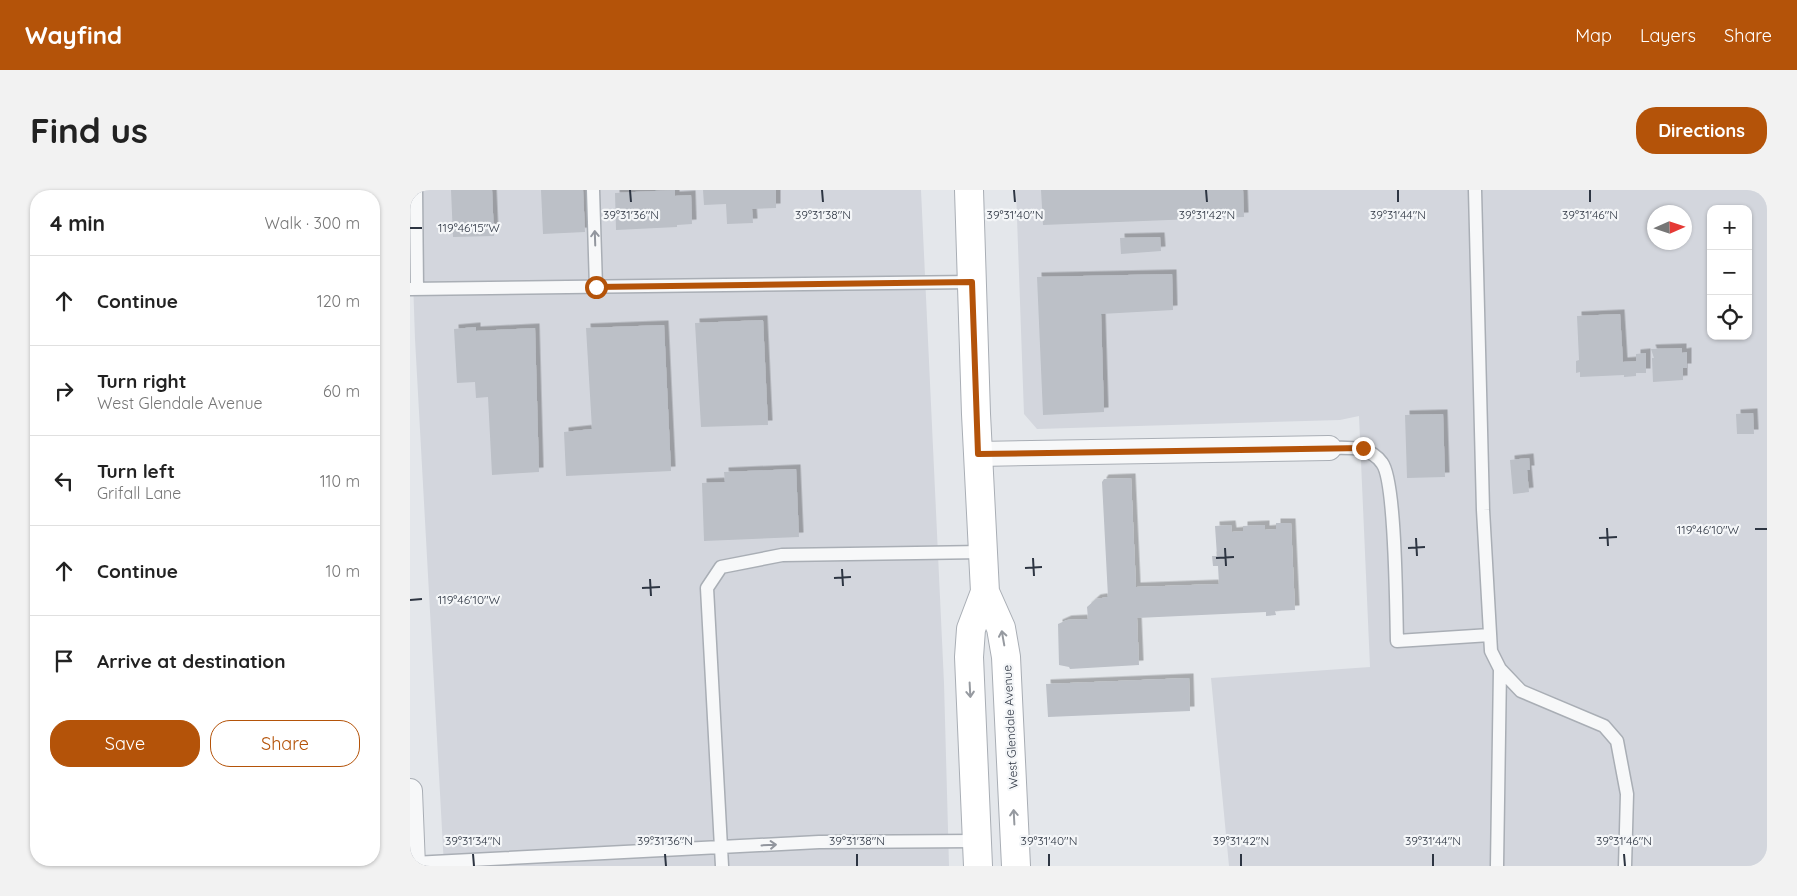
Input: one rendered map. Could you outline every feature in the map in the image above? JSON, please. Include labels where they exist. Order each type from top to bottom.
[{"type":"main road","name":"West Glendale Avenue","points":[[969,190],[978,454],[985,592],[1001,628],[1006,657],[1016,866]]},
{"type":"main road","name":"West Glendale Avenue","points":[[978,854],[969,657],[971,630],[985,592]]},
{"type":"street","points":[[978,454],[1330,448]]},
{"type":"street","points":[[410,790],[413,865]]},
{"type":"lane","points":[[416,190],[414,289],[972,282]]},
{"type":"lane","points":[[593,190],[596,287]]},
{"type":"lane","points":[[1475,190],[1483,510],[1491,651],[1500,669],[1522,691],[1604,726],[1617,741],[1627,794],[1626,866]]},
{"type":"lane","points":[[1330,448],[1363,448],[1382,463],[1390,488],[1397,641],[1490,636]]},
{"type":"lane","points":[[722,866],[707,588],[722,567],[782,555],[983,552]]},
{"type":"lane","points":[[1496,866],[1500,669]]},
{"type":"lane","points":[[413,865],[550,861],[721,847],[819,842],[978,854]]},
{"type":"shaded area","points":[[410,190],[921,190],[944,683],[949,866],[444,866],[415,339]]},
{"type":"shaded area","points":[[1016,190],[1767,190],[1767,866],[1229,866],[1211,678],[1370,667],[1359,416],[1340,420],[1037,429],[1024,414]]},
{"type":"building","points":[[451,190],[492,190],[494,236],[453,237]]},
{"type":"building","points":[[541,190],[583,190],[585,232],[543,234]]},
{"type":"building","points":[[675,190],[675,196],[691,195],[692,224],[677,225],[677,227],[616,230],[615,193]]},
{"type":"building","points":[[703,190],[776,190],[776,208],[752,209],[753,223],[727,224],[726,204],[704,205]]},
{"type":"building","points":[[1041,190],[1243,190],[1244,217],[1043,225]]},
{"type":"building","points":[[1160,237],[1161,251],[1121,254],[1120,238]]},
{"type":"building","points":[[1172,274],[1173,310],[1101,314],[1104,412],[1043,415],[1037,277]]},
{"type":"building","points":[[1620,314],[1623,362],[1636,361],[1636,354],[1646,353],[1646,373],[1636,373],[1636,376],[1624,377],[1624,375],[1580,377],[1580,372],[1576,373],[1576,361],[1579,360],[1577,316]]},
{"type":"building","points":[[763,320],[768,425],[701,427],[695,323]]},
{"type":"building","points":[[664,325],[671,471],[566,476],[564,432],[592,429],[586,328]]},
{"type":"building","points":[[476,327],[476,331],[535,328],[539,472],[492,475],[488,397],[476,398],[475,382],[457,383],[454,329]]},
{"type":"building","points":[[1682,348],[1682,353],[1687,352],[1687,368],[1683,368],[1683,380],[1653,382],[1652,358],[1654,358],[1651,349]]},
{"type":"building","points":[[1753,413],[1754,434],[1737,434],[1736,414]]},
{"type":"building","points":[[1443,414],[1445,477],[1407,478],[1405,415]]},
{"type":"building","points":[[1529,458],[1530,470],[1527,470],[1529,492],[1513,494],[1510,460]]},
{"type":"building","points":[[796,469],[799,537],[704,541],[702,483],[725,482],[724,472]]},
{"type":"building","points":[[1131,478],[1136,587],[1219,584],[1218,566],[1213,566],[1212,556],[1217,556],[1215,526],[1231,525],[1232,532],[1243,531],[1243,526],[1265,525],[1265,530],[1276,529],[1276,523],[1291,523],[1295,610],[1275,611],[1276,615],[1266,616],[1266,612],[1137,618],[1139,665],[1070,669],[1069,667],[1059,665],[1058,624],[1067,620],[1088,619],[1087,607],[1096,599],[1108,597],[1102,482],[1104,479]]},
{"type":"building","points":[[1189,678],[1190,711],[1048,717],[1046,684]]},
{"type":"route","points":[[596,287],[972,282],[978,454],[1363,448]]}]
